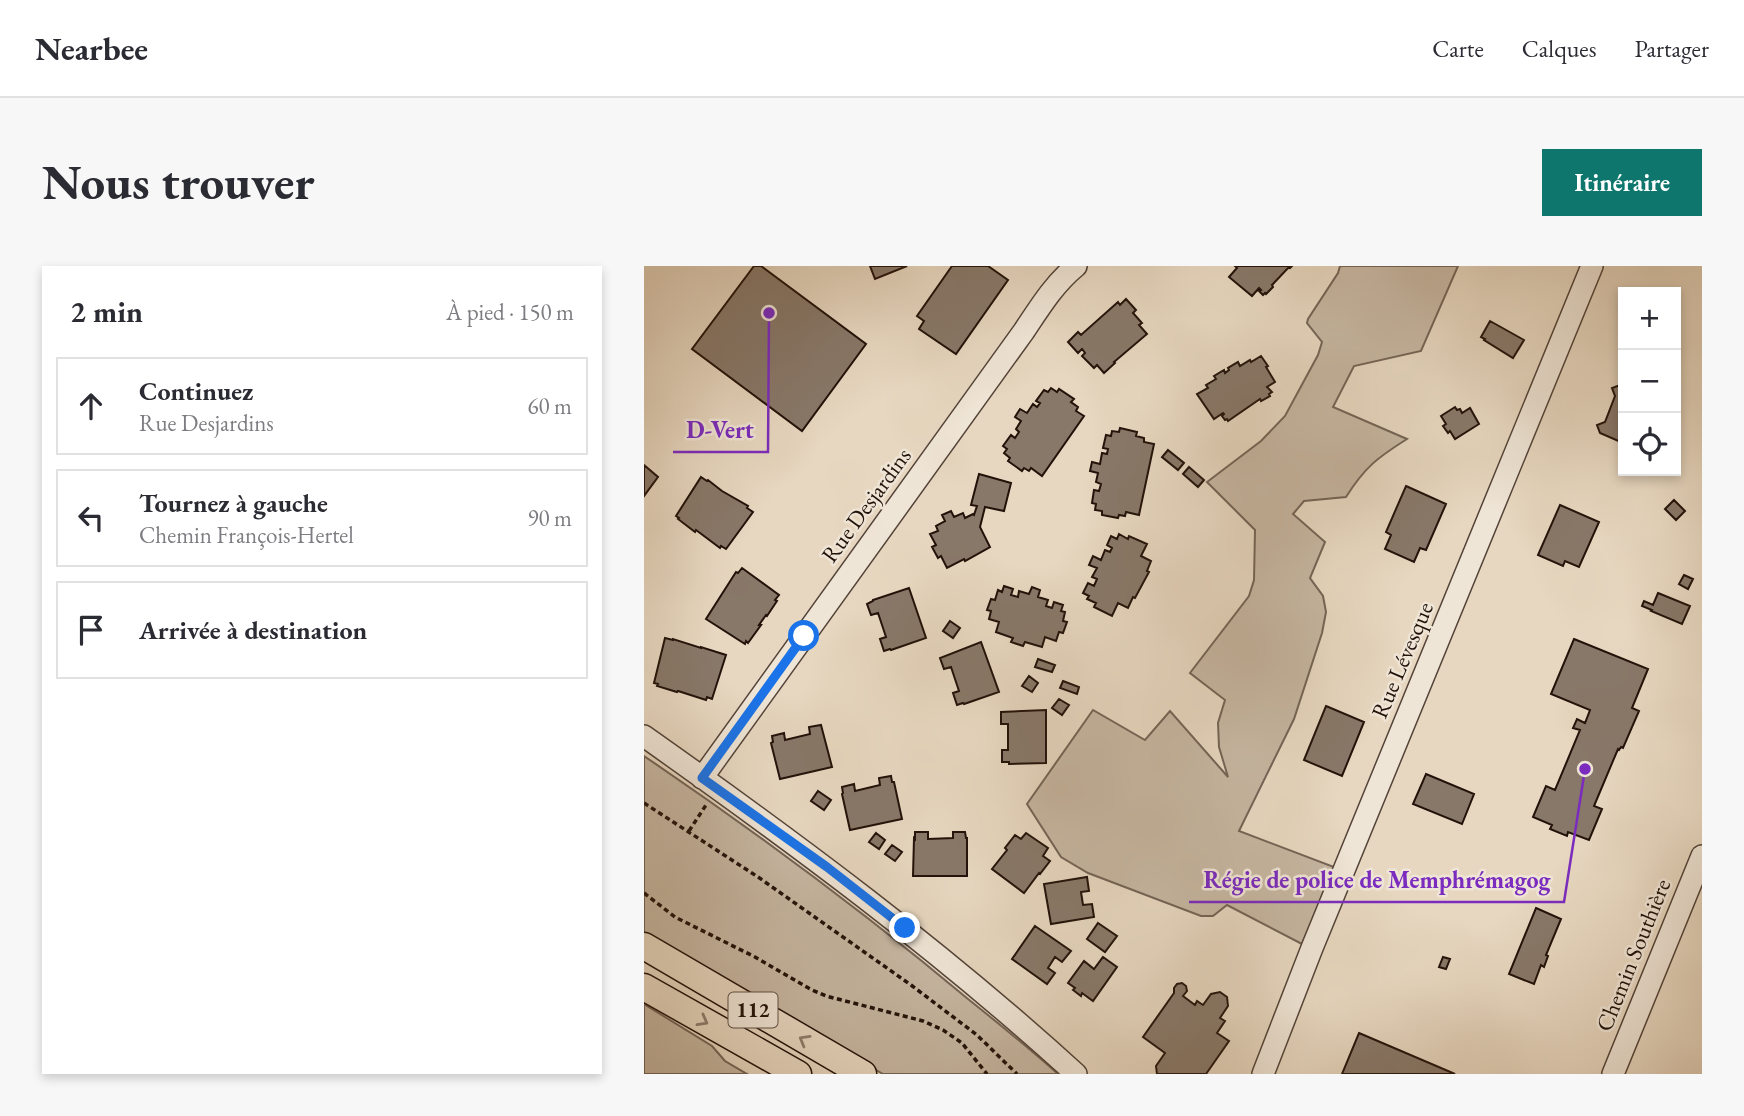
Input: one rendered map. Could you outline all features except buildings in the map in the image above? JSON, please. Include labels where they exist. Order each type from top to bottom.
[{"type":"main road","name":"112","points":[[644,946],[863,1074]]},
{"type":"main road","name":"112","points":[[644,987],[798,1074]]},
{"type":"street","name":"Rue Desjardins","points":[[702,778],[1049,294],[1063,276],[1076,266]]},
{"type":"street","name":"Rue Lévesque","points":[[1263,1074],[1592,266]]},
{"type":"street","points":[[644,736],[827,867],[905,928],[1076,1074]]},
{"type":"street","name":"Chemin Southière","points":[[1613,1074],[1702,856]]},
{"type":"path","points":[[689,831],[710,797],[702,778]]},
{"type":"path","points":[[644,803],[758,877],[911,985],[977,1035],[1017,1074]]},
{"type":"path","points":[[644,892],[675,917],[755,957],[810,989],[844,1001],[923,1021],[943,1030],[962,1043],[987,1074]]},
{"type":"shaded area","points":[[1340,266],[1458,266],[1421,351],[1354,366],[1333,407],[1407,439],[1372,464],[1346,497],[1304,501],[1293,514],[1325,542],[1310,578],[1323,596],[1326,612],[1322,633],[1294,719],[1239,831],[1334,867],[1302,944],[1227,905],[1213,916],[1201,916],[1088,873],[1061,857],[1027,804],[1093,710],[1145,740],[1170,711],[1228,777],[1219,747],[1218,723],[1225,700],[1190,673],[1249,596],[1254,580],[1255,530],[1207,482],[1261,441],[1285,416],[1318,355],[1322,342],[1307,323],[1308,319]]},
{"type":"shaded area","points":[[644,756],[849,904],[1058,1074],[883,1074],[644,936]]},
{"type":"shaded area","points":[[644,1004],[712,1046],[725,1061],[747,1074],[644,1074]]},
{"type":"place","name":"D-Vert","points":[[769,313]]},
{"type":"place","name":"Régie de police de Memphrémagog","points":[[1585,769]]},
{"type":"route","points":[[804,636],[702,778],[827,867],[905,928]]}]
